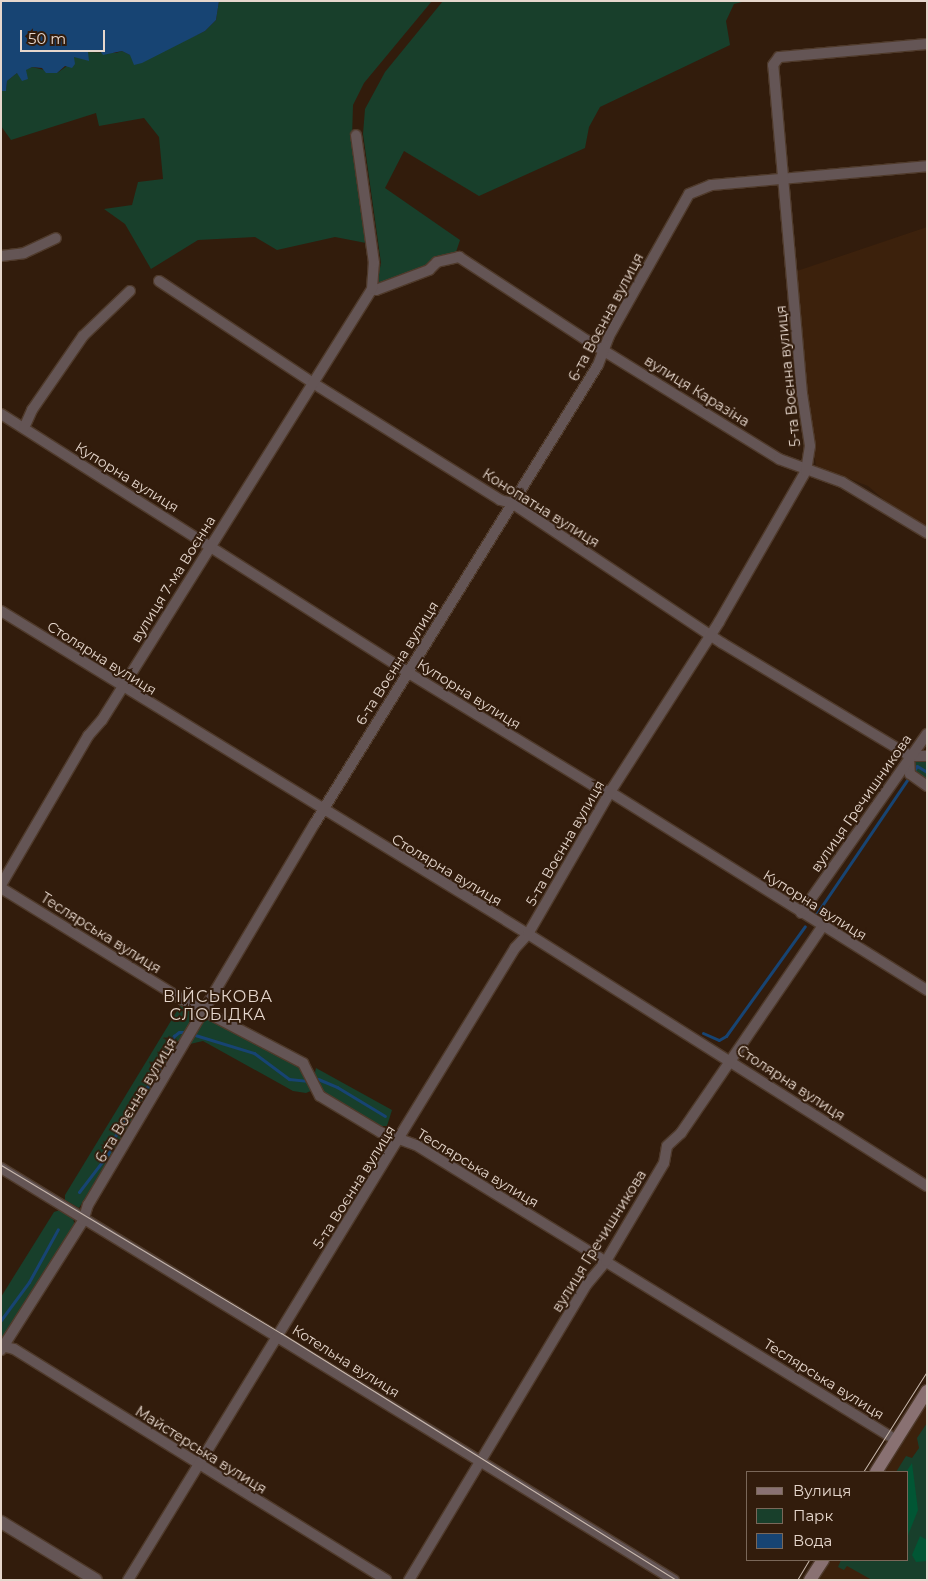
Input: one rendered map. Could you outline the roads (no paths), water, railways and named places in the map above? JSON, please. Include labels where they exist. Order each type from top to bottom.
[{"type":"main road","points":[[877,1471],[927,1390]]},
{"type":"main road","points":[[810,1580],[822,1561]]},
{"type":"street","name":"5-та Воєнна вулиця","points":[[128,1580],[280,1336],[515,948],[528,934],[610,792],[711,635],[806,471],[810,446],[772,70],[776,59],[927,44]]},
{"type":"street","name":"вулиця 7-ма Воєнна","points":[[1,886],[88,736],[122,688],[372,289],[374,263],[356,135]]},
{"type":"street","name":"6-та Воєнна вулиця","points":[[2,1348],[84,1217],[88,1205],[190,1037],[203,1010],[407,672],[598,365],[604,349],[689,194],[710,185],[927,166]]},
{"type":"street","points":[[1,256],[24,253],[56,238]]},
{"type":"street","name":"вулиця Каразіна","points":[[372,289],[376,290],[429,270],[437,262],[459,257],[779,459],[806,471],[842,482],[927,533]]},
{"type":"street","name":"Конопатна вулиця","points":[[159,282],[313,383],[500,500],[512,503],[711,635],[910,756]]},
{"type":"street","points":[[24,428],[32,410],[83,336],[130,291]]},
{"type":"street","name":"Купорна вулиця","points":[[1,414],[210,545],[407,672],[594,786],[610,792],[927,990]]},
{"type":"street","name":"Столярна вулиця","points":[[1,612],[323,811],[528,934],[927,1186]]},
{"type":"street","name":"вулиця Гречишникова","points":[[801,913],[927,734]]},
{"type":"street","points":[[927,756],[910,756],[910,774],[927,786]]},
{"type":"street","name":"Теслярська вулиця","points":[[1,886],[203,1010],[303,1063],[320,1096],[380,1132],[416,1145],[896,1440]]},
{"type":"street","name":"вулиця Гречишникова","points":[[409,1580],[587,1284],[606,1261],[664,1163],[667,1146],[681,1133],[823,926]]},
{"type":"street","name":"Котельна вулиця","points":[[1,1168],[280,1336],[674,1580]]},
{"type":"street","name":"Майстерська вулиця","points":[[2,1348],[14,1349],[386,1580]]},
{"type":"street","points":[[1,1522],[96,1580]]},
{"type":"water","points":[[1,1],[219,1],[216,20],[205,31],[142,63],[134,65],[130,55],[122,51],[103,55],[100,51],[88,52],[89,61],[74,57],[75,64],[72,68],[65,66],[57,73],[46,73],[42,68],[32,67],[26,70],[28,79],[22,81],[17,73],[7,81],[6,91],[1,91]]},
{"type":"waterway","points":[[913,772],[917,766],[927,772]]},
{"type":"waterway","points":[[815,916],[909,777]]},
{"type":"waterway","points":[[703,1033],[719,1040],[726,1036],[805,926]]},
{"type":"waterway","points":[[79,1192],[108,1154],[116,1134],[161,1066],[174,1036],[179,1032],[184,1032]]},
{"type":"waterway","points":[[195,1035],[254,1053],[289,1079],[307,1081]]},
{"type":"waterway","points":[[318,1079],[337,1087],[385,1116]]},
{"type":"waterway","points":[[1,1320],[29,1282],[58,1229]]},
{"type":"tram line","points":[[1,1165],[281,1333],[677,1580]]},
{"type":"tram line","points":[[864,1471],[927,1371]]},
{"type":"tram line","points":[[797,1580],[808,1561]]},
{"type":"district","name":"ВІЙСЬКОВА СЛОБІДКА","points":[[218,1006]]}]
